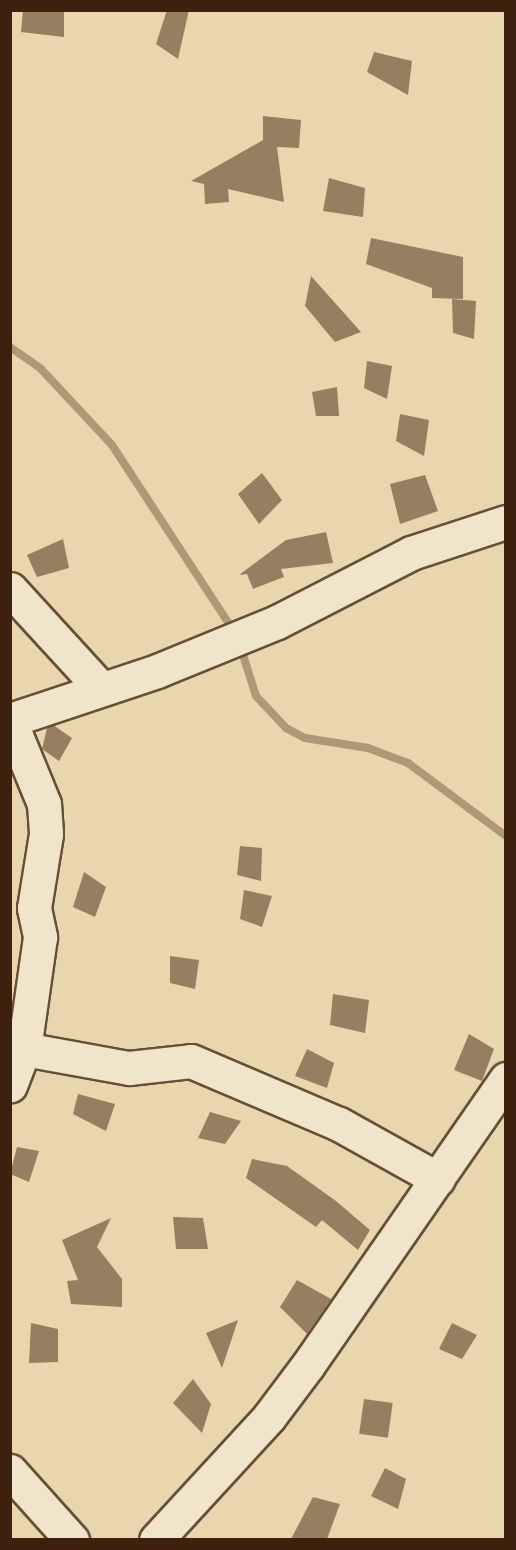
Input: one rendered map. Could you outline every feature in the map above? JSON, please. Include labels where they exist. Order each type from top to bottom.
[{"type":"street","points":[[10,1085],[24,1049],[40,937],[34,908],[46,834],[44,804],[10,720],[99,686],[168,667],[277,622],[411,554],[506,522]]},
{"type":"street","points":[[10,589],[99,686]]},
{"type":"street","points":[[24,1049],[129,1068],[191,1061],[339,1124],[438,1179]]},
{"type":"street","points":[[156,1539],[269,1417],[506,1079]]},
{"type":"street","points":[[10,1471],[72,1539]]},
{"type":"building","points":[[23,10],[64,10],[64,37],[21,32]]},
{"type":"building","points":[[167,10],[189,10],[178,59],[156,44]]},
{"type":"building","points":[[374,52],[412,61],[408,95],[367,72]]},
{"type":"building","points":[[263,116],[301,120],[299,148],[277,147],[284,202],[228,189],[229,202],[205,204],[204,184],[191,181],[263,140]]},
{"type":"building","points":[[329,178],[365,188],[363,217],[323,211]]},
{"type":"building","points":[[371,238],[463,257],[463,299],[432,298],[432,288],[366,264]]},
{"type":"building","points":[[311,276],[361,332],[335,342],[305,306]]},
{"type":"building","points":[[452,299],[476,301],[474,339],[453,333]]},
{"type":"building","points":[[367,361],[392,366],[387,399],[364,388]]},
{"type":"building","points":[[337,387],[339,416],[316,416],[312,392]]},
{"type":"building","points":[[400,414],[429,420],[424,456],[396,441]]},
{"type":"building","points":[[262,473],[282,500],[259,524],[238,494]]},
{"type":"building","points":[[425,475],[438,511],[400,524],[390,484]]},
{"type":"building","points":[[326,532],[333,563],[281,569],[284,577],[253,589],[247,574],[239,575],[286,540]]},
{"type":"building","points":[[63,539],[69,568],[37,577],[27,555]]},
{"type":"building","points":[[53,725],[72,738],[59,761],[42,749],[47,728]]},
{"type":"building","points":[[240,846],[262,848],[261,881],[237,875]]},
{"type":"building","points":[[84,872],[106,887],[95,917],[73,907]]},
{"type":"building","points":[[244,890],[272,896],[262,927],[240,919]]},
{"type":"building","points":[[170,956],[199,960],[195,989],[170,983]]},
{"type":"building","points":[[333,994],[369,1000],[365,1033],[330,1025]]},
{"type":"building","points":[[469,1034],[494,1049],[482,1081],[454,1070]]},
{"type":"building","points":[[307,1049],[334,1063],[327,1088],[295,1076]]},
{"type":"building","points":[[78,1094],[115,1104],[106,1131],[73,1114]]},
{"type":"building","points":[[210,1112],[241,1121],[225,1144],[198,1138]]},
{"type":"building","points":[[17,1147],[39,1151],[29,1182],[10,1174]]},
{"type":"building","points":[[252,1159],[287,1166],[336,1201],[370,1230],[358,1250],[322,1220],[316,1227],[246,1178]]},
{"type":"building","points":[[173,1217],[203,1218],[208,1249],[176,1249]]},
{"type":"building","points":[[111,1218],[97,1247],[122,1279],[122,1307],[71,1304],[67,1281],[78,1280],[62,1240]]},
{"type":"building","points":[[297,1280],[331,1299],[307,1334],[280,1307]]},
{"type":"building","points":[[238,1320],[222,1368],[206,1333]]},
{"type":"building","points":[[31,1323],[58,1329],[58,1362],[29,1363]]},
{"type":"building","points":[[452,1323],[477,1335],[462,1359],[439,1349]]},
{"type":"building","points":[[193,1379],[211,1404],[202,1433],[173,1403]]},
{"type":"building","points":[[364,1399],[393,1403],[388,1438],[359,1434]]},
{"type":"building","points":[[385,1468],[406,1479],[398,1509],[371,1496]]},
{"type":"building","points":[[313,1497],[340,1504],[327,1539],[291,1539]]},
{"type":"waterway","points":[[10,347],[41,369],[112,445],[228,622]]},
{"type":"waterway","points":[[242,652],[256,696],[286,728],[305,738],[368,748],[408,763],[506,836]]}]
